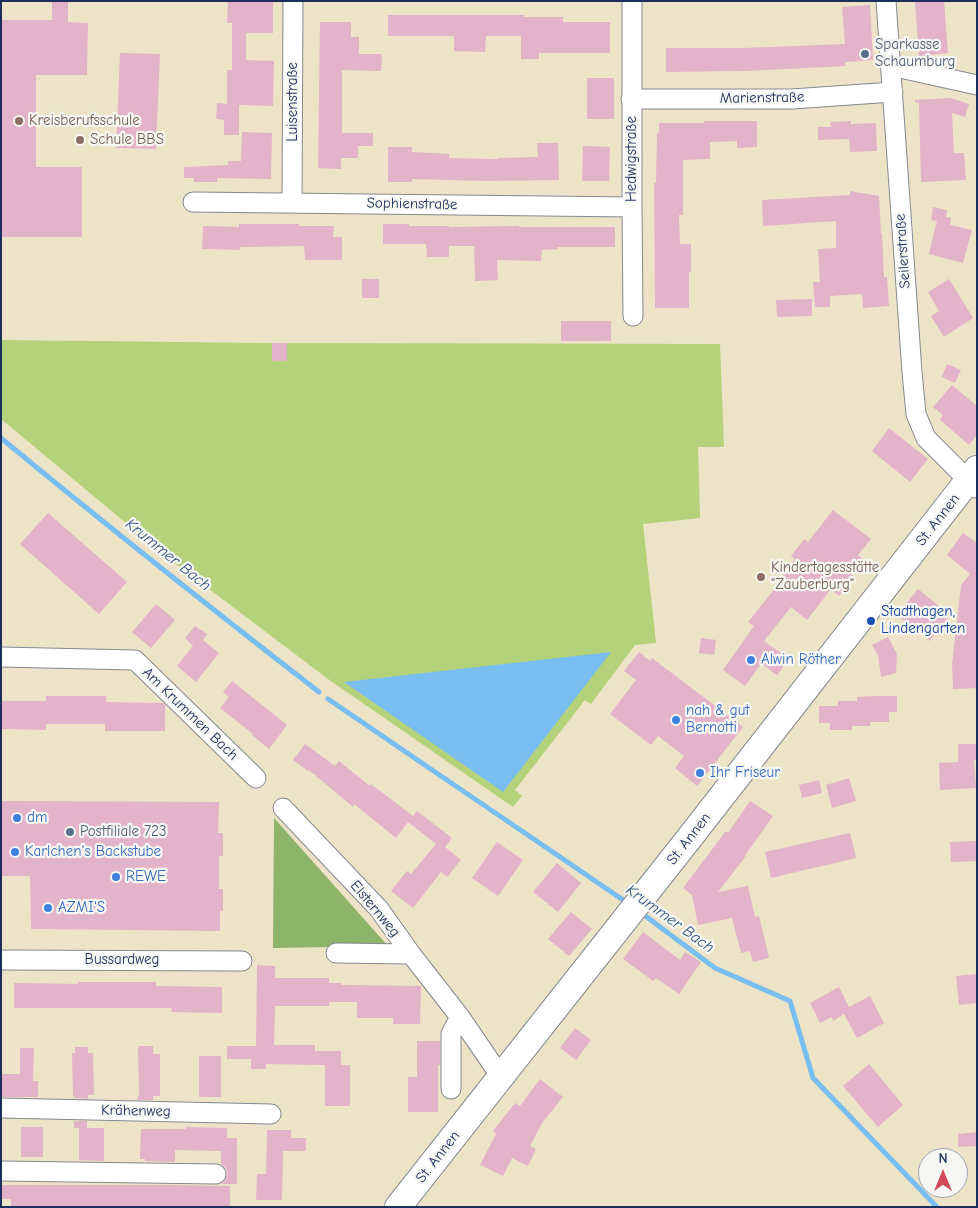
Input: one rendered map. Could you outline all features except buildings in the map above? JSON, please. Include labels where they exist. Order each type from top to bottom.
[{"type":"main road","name":"St. Annen","points":[[398,1207],[974,479]]},
{"type":"street","name":"Luisenstraße","points":[[292,203],[293,1]]},
{"type":"street","name":"Hedwigstraße","points":[[632,1],[633,316]]},
{"type":"street","name":"Seilerstraße","points":[[886,1],[916,414],[926,438],[974,479]]},
{"type":"street","points":[[891,66],[977,86]]},
{"type":"street","name":"Marienstraße","points":[[631,99],[792,99],[893,92]]},
{"type":"street","name":"Sophienstraße","points":[[193,202],[632,207]]},
{"type":"street","name":"Am Krummen Bach","points":[[1,657],[135,660],[256,778]]},
{"type":"street","name":"Elsternweg","points":[[283,808],[378,909],[460,1017],[501,1077]]},
{"type":"street","points":[[336,953],[411,954]]},
{"type":"street","name":"Bussardweg","points":[[1,960],[242,961]]},
{"type":"street","points":[[451,1089],[451,1034],[460,1017]]},
{"type":"street","name":"Krähenweg","points":[[1,1108],[271,1114]]},
{"type":"street","points":[[1,1171],[216,1174]]},
{"type":"green space","points":[[1,340],[265,343],[720,344],[724,447],[698,447],[700,518],[643,524],[656,643],[635,645],[591,704],[585,700],[515,790],[522,796],[513,807],[328,679],[163,554],[1,419]]},
{"type":"green space","points":[[274,818],[388,946],[273,948]]},
{"type":"water","points":[[611,652],[503,792],[344,682]]},
{"type":"waterway","name":"Krummer Bach","points":[[1,438],[319,692]]},
{"type":"waterway","name":"Krummer Bach","points":[[328,699],[629,904]]},
{"type":"waterway","name":"Krummer Bach","points":[[640,912],[715,968],[790,1001],[813,1078],[937,1207]]},
{"type":"place","name":"Sparkasse Schaumburg","points":[[865,54]]},
{"type":"place","name":"Kreisberufsschule","points":[[19,121]]},
{"type":"place","name":"Schule BBS","points":[[80,140]]},
{"type":"place","name":"Kindertagesstätte \"Zauberburg\"","points":[[761,577]]},
{"type":"place","name":"Stadthagen, Lindengarten","points":[[871,621]]},
{"type":"place","name":"Alwin Röther","points":[[751,660]]},
{"type":"place","name":"nah & gut Bernotti","points":[[676,720]]},
{"type":"place","name":"Ihr Friseur","points":[[700,773]]},
{"type":"place","name":"dm","points":[[17,818]]},
{"type":"place","name":"Postfiliale 723","points":[[70,832]]},
{"type":"place","name":"Karlchen's Backstube","points":[[15,852]]},
{"type":"place","name":"REWE","points":[[116,877]]},
{"type":"place","name":"AZMI'S","points":[[48,908]]}]
